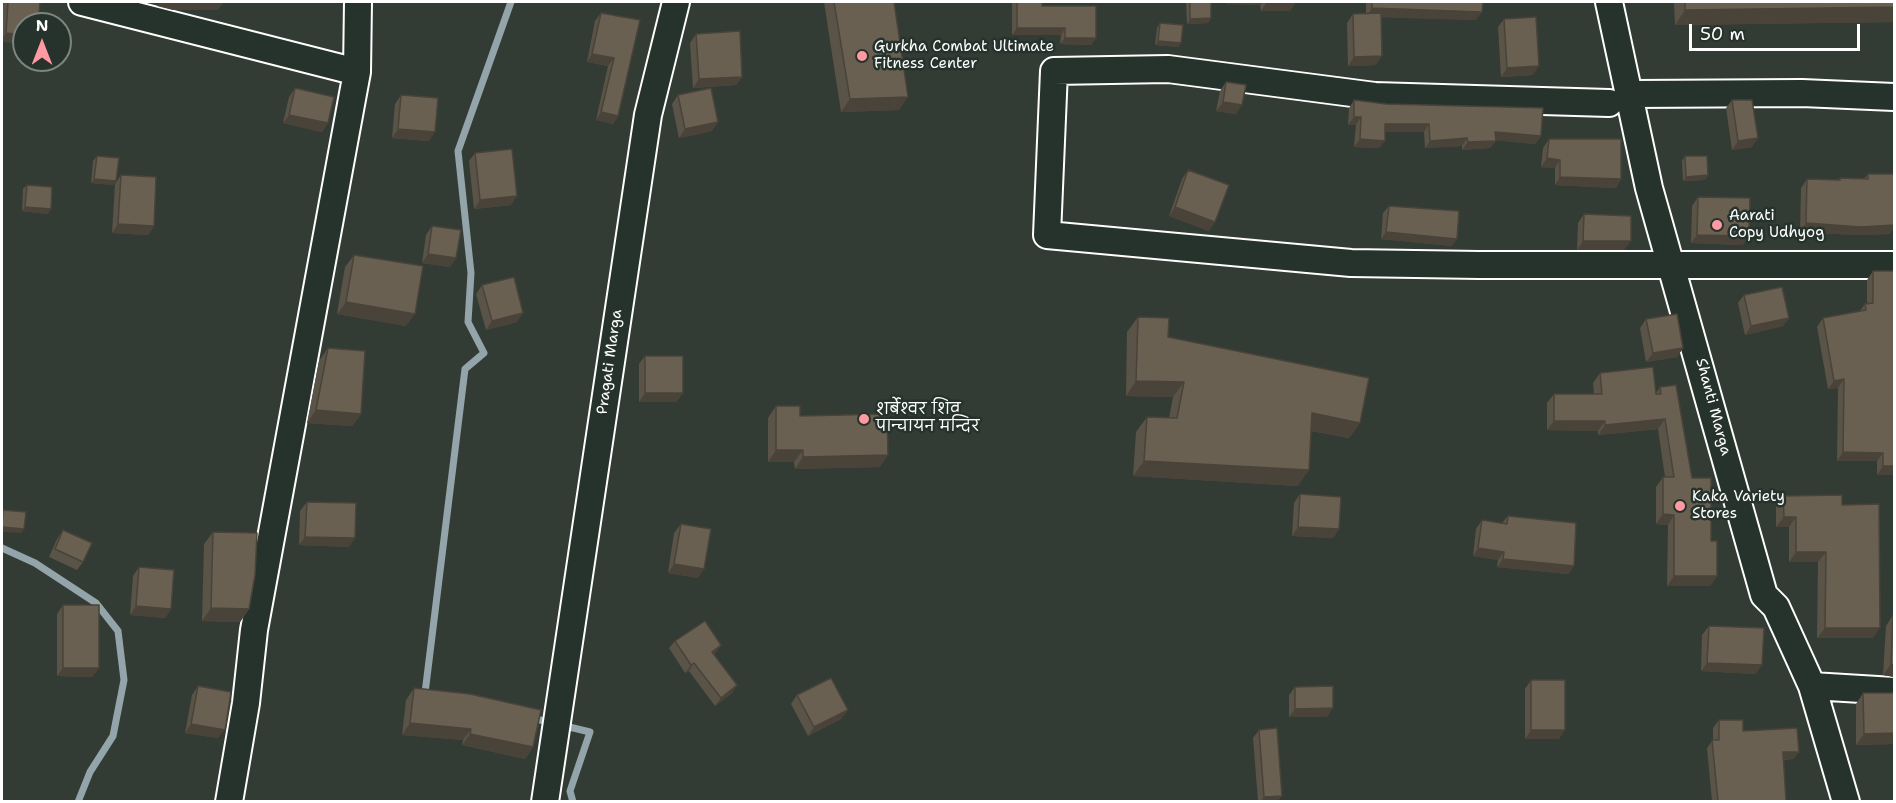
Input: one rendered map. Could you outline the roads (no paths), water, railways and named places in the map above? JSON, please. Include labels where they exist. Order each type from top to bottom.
[{"type":"street","points":[[82,2],[357,72]]},
{"type":"street","points":[[229,801],[246,703],[254,630],[357,72],[358,2]]},
{"type":"street","name":"Pragati Marga","points":[[545,801],[559,725],[606,381],[648,115],[676,2]]},
{"type":"street","name":"Shanti Marga","points":[[1609,2],[1649,188],[1673,266],[1764,595],[1776,607],[1812,686],[1846,801]]},
{"type":"street","points":[[1609,103],[1375,96],[1168,69],[1054,71],[1047,236],[1351,263],[1673,266],[1894,265]]},
{"type":"street","points":[[1634,94],[1802,93],[1894,97]]},
{"type":"street","points":[[1812,686],[1894,691]]},
{"type":"waterway","points":[[431,694],[425,693],[465,369],[484,353],[468,322],[471,273],[458,151],[511,2]]},
{"type":"waterway","points":[[2,548],[35,563],[96,603],[118,631],[124,680],[113,736],[90,772],[78,802]]},
{"type":"waterway","points":[[532,718],[590,732],[570,791],[573,802]]},
{"type":"place","name":"Gurkha Combat Ultimate Fitness Center","points":[[862,56]]},
{"type":"place","name":"Aarati Copy Udhyog","points":[[1717,225]]},
{"type":"place","name":"शर्बेश्वर शिव पान्चायन मन्दिर","points":[[864,419]]},
{"type":"place","name":"Kaka Variety Stores","points":[[1680,506]]}]
